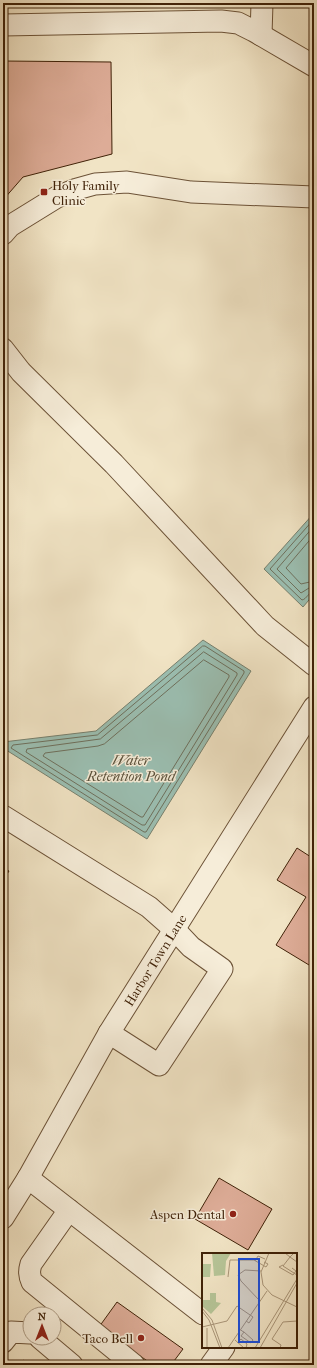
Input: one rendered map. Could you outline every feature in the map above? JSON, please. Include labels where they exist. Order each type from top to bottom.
[{"type":"street","points":[[261,35],[262,3]]},
{"type":"street","points":[[3,25],[221,21],[238,23],[314,66]]},
{"type":"street","points":[[3,234],[10,226],[57,197],[95,184],[127,182],[192,192],[314,197]]},
{"type":"street","points":[[3,349],[21,372],[114,464],[265,626],[314,665]]},
{"type":"street","name":"Harbor Town Lane","points":[[3,1218],[28,1178],[110,1033],[314,707]]},
{"type":"street","points":[[3,816],[149,907],[174,929],[191,947],[222,969],[159,1065],[110,1033]]},
{"type":"street","points":[[28,1178],[202,1313]]},
{"type":"street","points":[[69,1210],[31,1264],[29,1270],[32,1282],[134,1365]]},
{"type":"street","points":[[3,1342],[11,1332],[22,1333]]},
{"type":"street","points":[[49,1346],[72,1365]]},
{"type":"street","points":[[211,1365],[223,1348]]},
{"type":"water","points":[[314,513],[314,594],[303,607],[264,569]]},
{"type":"water","name":"Water Retention Pond","points":[[203,640],[251,671],[147,839],[3,748],[3,742],[96,731]]},
{"type":"building","points":[[3,61],[111,62],[112,154],[23,177],[3,200]]},
{"type":"building","points":[[297,848],[314,859],[314,968],[276,945],[306,897],[277,880]]},
{"type":"building","points":[[3,868],[9,871],[3,880]]},
{"type":"building","name":"Aspen Dental","points":[[219,1178],[272,1209],[248,1250],[195,1219]]},
{"type":"building","name":"Taco Bell","points":[[117,1302],[183,1349],[171,1365],[153,1365],[99,1327]]},
{"type":"building","points":[[23,1360],[30,1365],[20,1365]]},
{"type":"place","name":"Holy Family Clinic","points":[[44,192]]},
{"type":"place","name":"Aspen Dental","points":[[233,1214]]},
{"type":"place","name":"Taco Bell","points":[[141,1338]]}]
